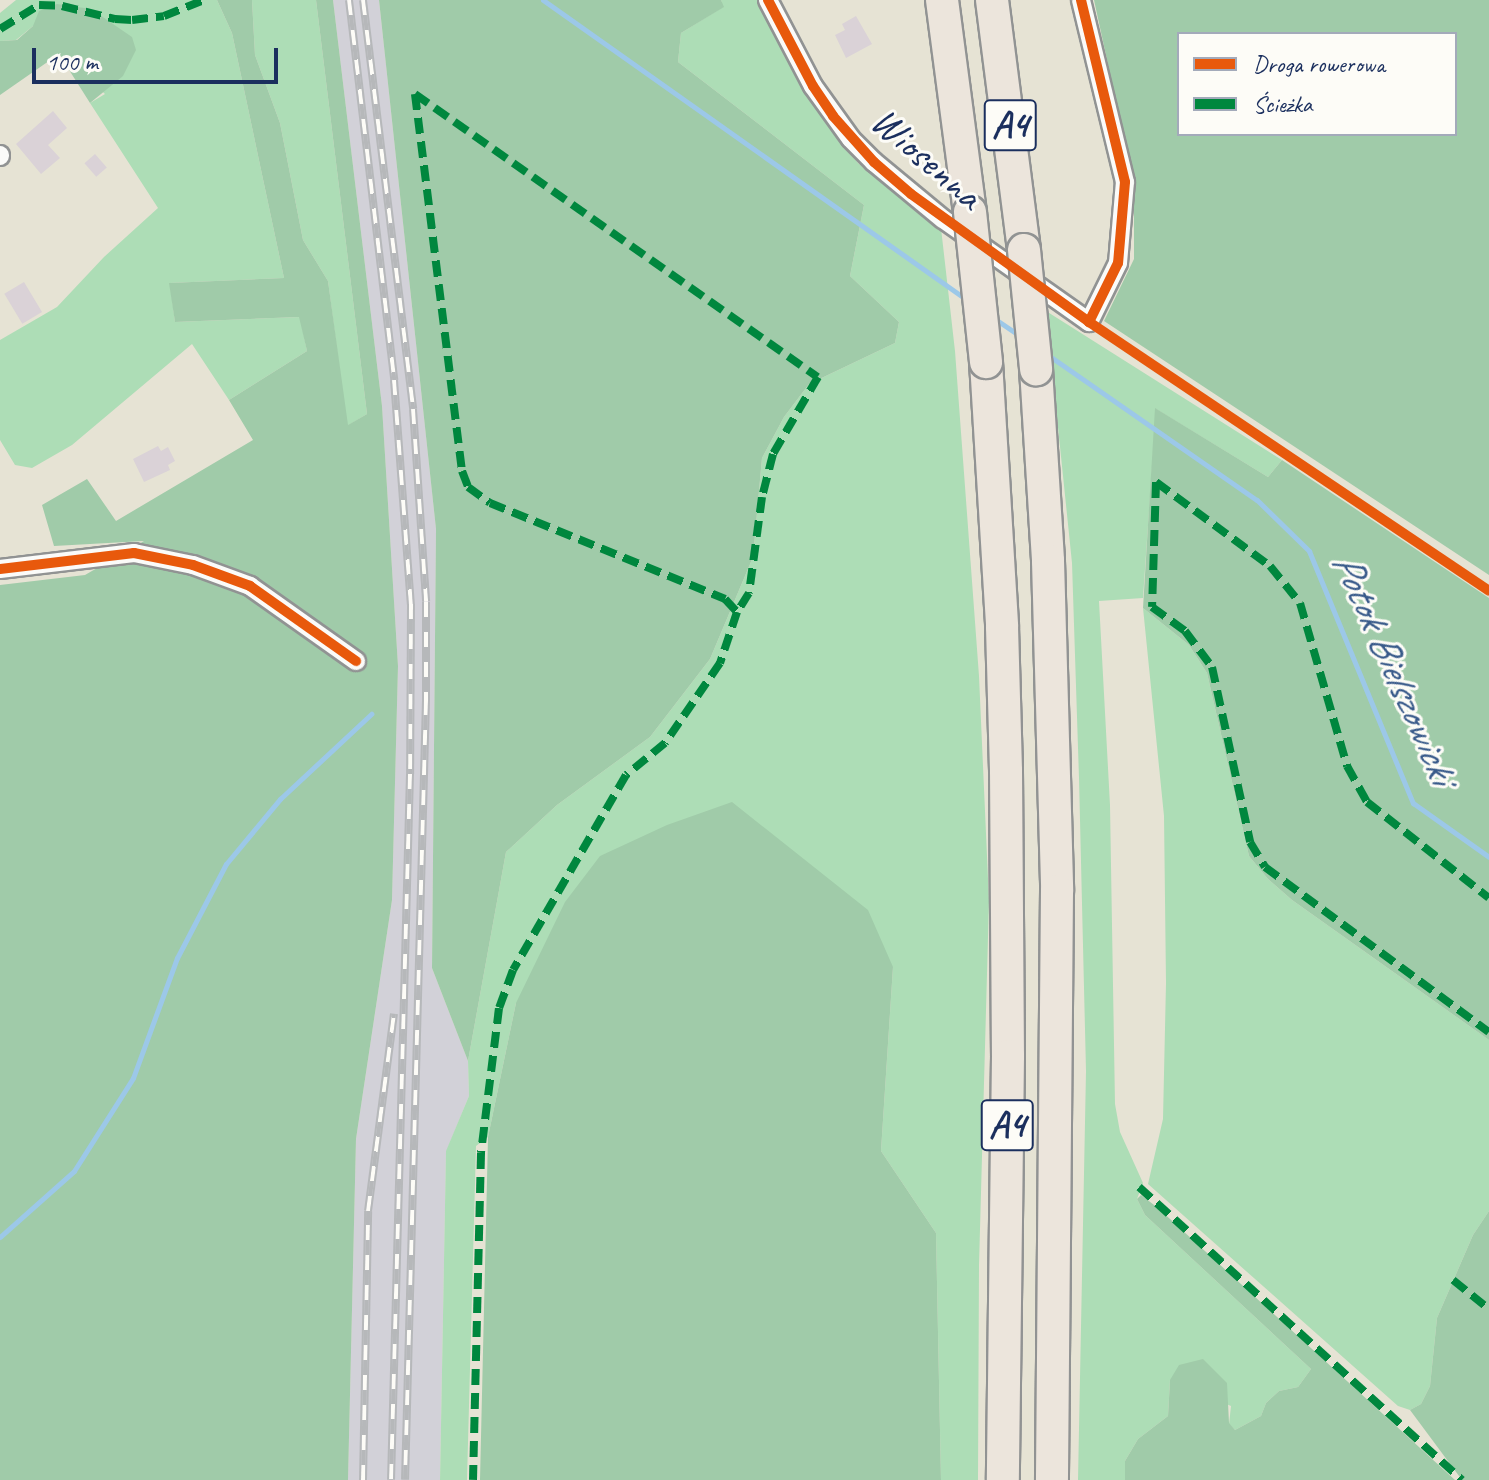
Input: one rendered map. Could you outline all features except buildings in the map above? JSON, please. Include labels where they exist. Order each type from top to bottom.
[{"type":"highway","name":"A4","points":[[942,0],[986,362],[1001,613],[1006,771],[1008,1056],[1003,1480]]},
{"type":"highway","name":"A4","points":[[992,0],[1036,369],[1048,561],[1057,860],[1052,1480]]},
{"type":"street","name":"Wiosenna","points":[[768,0],[813,86],[851,139],[943,219],[1089,322],[1118,263],[1125,182],[1081,0]]},
{"type":"street","points":[[0,569],[134,553],[193,565],[250,586],[356,661]]},
{"type":"shaded area","points":[[333,0],[379,0],[436,529],[432,968],[468,1061],[469,1096],[446,1152],[440,1480],[348,1480],[356,1139],[392,900],[398,666],[382,406]]},
{"type":"green space","points":[[16,0],[217,0],[232,33],[284,278],[170,283],[175,322],[300,317],[307,351],[229,400],[192,344],[72,445],[32,468],[15,465],[0,440],[0,340],[57,307],[104,257],[158,208],[90,103],[105,94],[33,26],[16,40],[0,41],[0,13]]},
{"type":"green space","points":[[217,0],[252,0],[255,55],[280,123],[303,240],[328,281],[348,425],[367,414],[316,0],[333,0],[382,406],[398,666],[392,900],[356,1139],[348,1480],[0,1480],[0,585],[85,575],[144,541],[54,546],[42,505],[87,479],[116,521],[253,440],[229,400],[307,351],[299,317],[175,322],[169,283],[284,278],[232,33]]},
{"type":"green space","points":[[252,0],[316,0],[367,414],[347,426],[328,281],[303,240],[280,123],[255,55]]},
{"type":"green space","points":[[379,0],[721,0],[724,7],[681,33],[678,62],[864,205],[850,276],[899,322],[895,343],[809,384],[784,417],[762,458],[753,557],[710,659],[650,737],[557,805],[506,852],[468,1061],[432,968],[436,529]]},
{"type":"green space","points":[[721,0],[760,0],[800,83],[858,163],[941,228],[955,351],[979,676],[989,901],[979,1266],[978,1480],[941,1480],[936,1233],[881,1151],[893,967],[516,1003],[488,1137],[476,1146],[467,1480],[440,1480],[446,1151],[469,1096],[468,1061],[506,852],[557,805],[650,737],[710,659],[753,557],[762,458],[784,417],[809,384],[895,343],[899,322],[850,276],[864,205],[678,62],[681,33],[723,7]]},
{"type":"green space","points":[[1094,0],[1489,0],[1489,575],[1104,321],[1134,259],[1134,184]]},
{"type":"green space","points":[[57,4],[91,9],[132,37],[136,50],[123,76],[90,103],[59,54],[0,95],[0,41],[17,40],[33,26],[39,11]]},
{"type":"green space","points":[[1046,311],[1282,460],[1268,477],[1156,409],[1143,598],[1099,601],[1110,805],[1115,1104],[1120,1132],[1143,1183],[1137,1199],[1145,1215],[1311,1369],[1298,1387],[1279,1391],[1266,1403],[1261,1416],[1235,1430],[1229,1424],[1231,1406],[1170,1380],[1168,1416],[1138,1439],[1125,1461],[1125,1480],[1078,1480],[1086,1071],[1079,778],[1072,563]]},
{"type":"green space","points":[[1155,408],[1268,477],[1282,460],[1489,598],[1489,1040],[1292,900],[1268,879],[1249,856],[1207,673],[1189,645],[1143,608]]},
{"type":"green space","points":[[1143,608],[1189,645],[1207,673],[1249,856],[1268,879],[1292,900],[1489,1040],[1489,1211],[1473,1235],[1437,1318],[1430,1386],[1421,1404],[1410,1410],[1398,1406],[1148,1184],[1163,1119],[1166,983],[1164,816]]},
{"type":"green space","points":[[732,802],[868,910],[893,967],[881,1151],[936,1233],[941,1480],[480,1480],[488,1137],[516,1003],[565,902],[600,856],[667,825]]},
{"type":"green space","points":[[1141,1195],[1455,1480],[1125,1480],[1125,1461],[1138,1439],[1168,1416],[1170,1380],[1179,1365],[1203,1359],[1227,1383],[1229,1423],[1235,1430],[1261,1416],[1266,1403],[1279,1391],[1298,1387],[1311,1369],[1145,1215],[1137,1199]]},
{"type":"green space","points":[[1489,1211],[1489,1480],[1462,1480],[1410,1410],[1421,1404],[1430,1386],[1437,1318],[1473,1235]]},
{"type":"waterway","name":"Potok Bielszowicki","points":[[543,0],[967,300]]},
{"type":"waterway","name":"Potok Bielszowicki","points":[[995,319],[1020,336]]},
{"type":"waterway","name":"Potok Bielszowicki","points":[[1048,355],[1257,500],[1309,551],[1413,803],[1489,857]]},
{"type":"waterway","points":[[0,1237],[74,1171],[133,1078],[177,958],[226,864],[280,799],[371,714]]},
{"type":"railway","points":[[349,0],[394,380],[411,604],[410,774],[391,1480]]},
{"type":"railway","points":[[363,0],[413,409],[426,602],[405,1480]]},
{"type":"railway","points":[[363,1480],[368,1211],[394,1014]]},
{"type":"marked path","points":[[0,29],[39,5],[62,6],[132,20],[164,16],[204,0]]},
{"type":"marked path","points":[[415,94],[818,377],[773,454],[762,497],[749,593],[737,612],[720,663],[665,743],[626,775],[513,970],[499,1008],[481,1153],[473,1480]]},
{"type":"marked path","points":[[415,94],[462,471],[468,487],[490,503],[725,599],[737,612]]},
{"type":"marked path","points":[[1156,482],[1152,607],[1185,631],[1212,667],[1250,842],[1265,867],[1489,1032]]},
{"type":"marked path","points":[[1156,482],[1270,566],[1300,603],[1347,766],[1367,802],[1489,898]]},
{"type":"marked path","points":[[1139,1187],[1462,1480]]},
{"type":"marked path","points":[[1453,1280],[1489,1309]]},
{"type":"cycle path","points":[[768,0],[813,86],[833,116],[874,162],[911,194],[1089,322],[1489,591]]},
{"type":"cycle path","points":[[1081,0],[1125,182],[1118,263],[1089,322]]},
{"type":"cycle path","points":[[0,569],[134,553],[193,565],[250,586],[356,661]]}]
